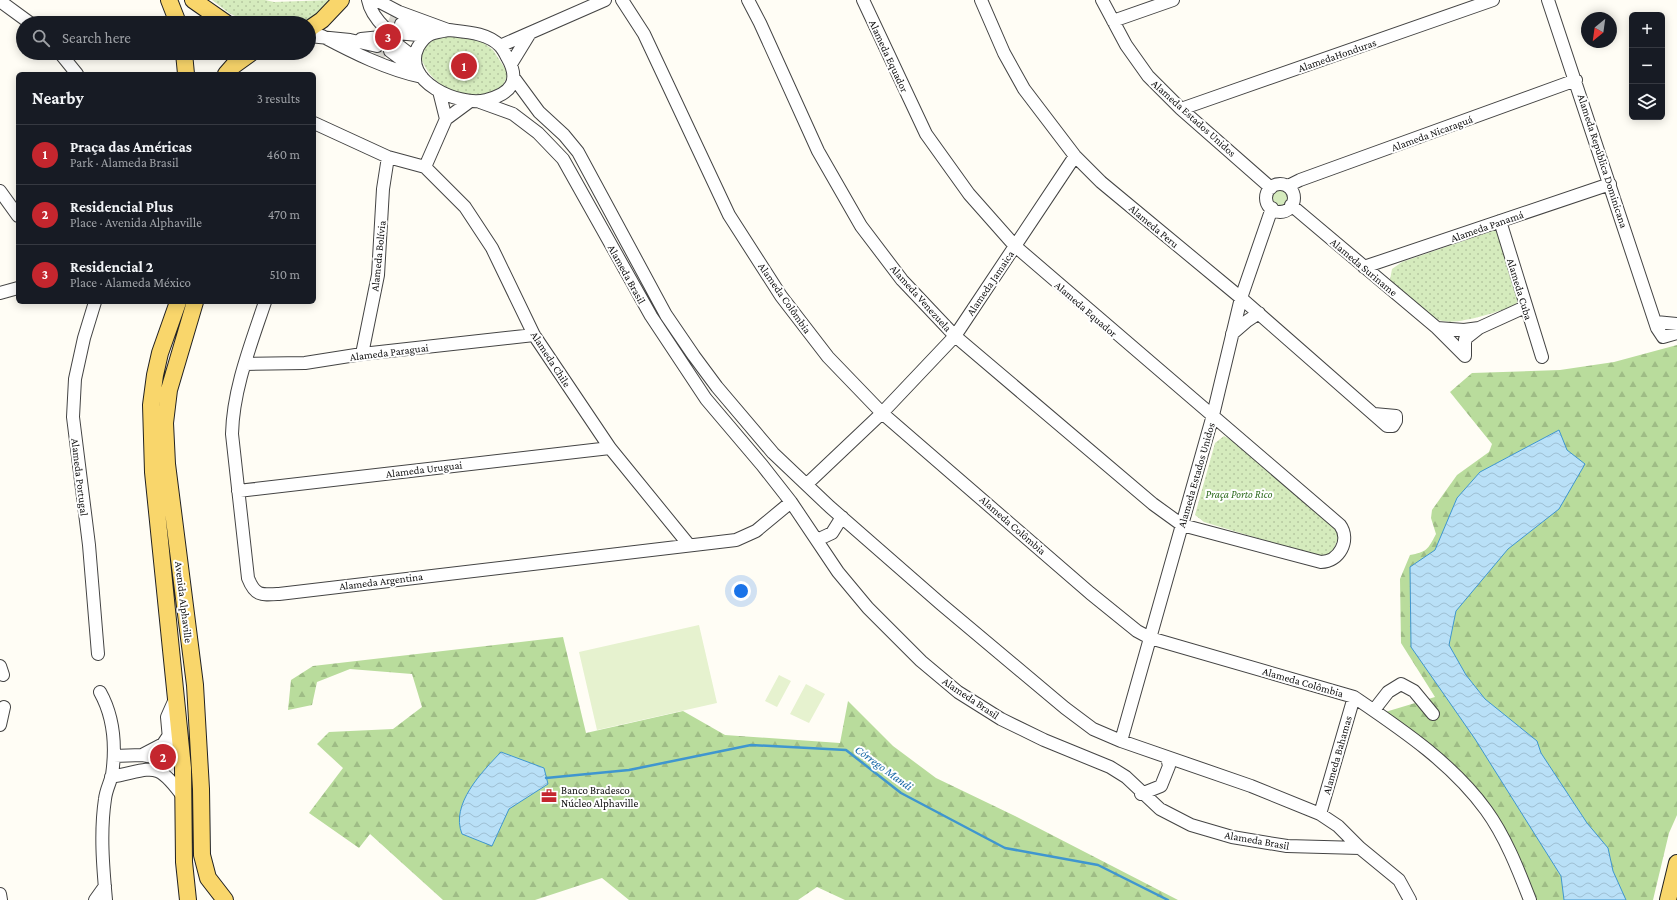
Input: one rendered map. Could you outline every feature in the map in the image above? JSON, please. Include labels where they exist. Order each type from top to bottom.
[{"type":"main road","points":[[169,0],[176,16]]},
{"type":"main road","points":[[179,16],[180,0]]},
{"type":"main road","points":[[316,30],[322,20],[341,0]]},
{"type":"main road","points":[[198,2],[217,16]]},
{"type":"main road","points":[[185,60],[186,72]]},
{"type":"main road","points":[[228,72],[241,60]]},
{"type":"main road","name":"Avenida Alphaville","points":[[177,304],[160,353],[155,374],[151,405],[153,472],[183,768],[184,862],[188,900]]},
{"type":"main road","name":"Avenida Alphaville","points":[[194,304],[169,390],[164,423],[167,464],[196,701],[201,789],[202,855],[208,878],[225,900]]},
{"type":"main road","points":[[175,699],[184,696],[196,701]]},
{"type":"main road","points":[[1668,900],[1677,863]]},
{"type":"street","points":[[500,46],[605,0]]},
{"type":"street","name":"Alameda Colômbia","points":[[622,0],[644,34],[734,222],[781,296],[814,339],[828,357],[882,413],[1137,631],[1150,638],[1354,697],[1374,710],[1424,748],[1464,783],[1487,810],[1518,868],[1530,900]]},
{"type":"street","name":"Alameda Venezuela","points":[[748,0],[760,23],[818,151],[861,226],[902,280],[954,336],[1153,504],[1182,524]]},
{"type":"street","name":"Alameda Equador","points":[[863,0],[926,134],[969,194],[1015,246],[1100,321],[1340,525],[1345,532],[1346,537],[1336,557],[1327,562],[1321,562],[1182,524]]},
{"type":"street","name":"Alameda Peru","points":[[981,0],[1004,53],[1024,89],[1075,156],[1100,182],[1241,298],[1374,414]]},
{"type":"street","name":"Alameda Estados Unidos","points":[[1102,0],[1126,45],[1148,76],[1182,109],[1271,188]]},
{"type":"street","points":[[1114,22],[1173,0]]},
{"type":"street","name":"AlamedaHonduras","points":[[1182,109],[1493,0]]},
{"type":"street","name":"Alameda República Dominicana","points":[[1548,0],[1576,80],[1657,328],[1663,337],[1677,333]]},
{"type":"street","points":[[0,1],[20,16]]},
{"type":"street","points":[[371,1],[399,12],[439,32]]},
{"type":"street","points":[[371,1],[379,35]]},
{"type":"street","points":[[316,32],[344,40],[379,35]]},
{"type":"street","points":[[316,32],[382,65],[402,73],[420,74]]},
{"type":"street","points":[[415,58],[420,44],[439,32]]},
{"type":"street","points":[[316,124],[388,157],[425,168],[446,120],[474,102],[504,94],[511,88],[514,78],[511,64],[500,46],[472,32],[439,32],[394,42]]},
{"type":"street","points":[[511,64],[530,33]]},
{"type":"street","points":[[344,40],[379,35]]},
{"type":"street","points":[[394,42],[415,58],[420,74]]},
{"type":"street","points":[[394,42],[420,74],[439,91],[454,99],[474,102]]},
{"type":"street","points":[[66,60],[75,72]]},
{"type":"street","name":"Alameda Brasil","points":[[514,78],[539,112],[564,135],[578,152],[666,315],[717,387],[773,453],[842,517],[941,604],[1065,708],[1093,729],[1121,742],[1167,756],[1250,786],[1320,814],[1338,826],[1360,848],[1400,880],[1410,900]]},
{"type":"street","name":"Alameda Nicaraguá","points":[[1288,186],[1300,180],[1576,80]]},
{"type":"street","points":[[439,91],[446,120]]},
{"type":"street","name":"Alameda Brasil","points":[[474,102],[513,114],[538,133],[563,158],[589,202],[616,256],[673,351],[706,399],[762,465],[817,540],[838,572],[868,608],[921,661],[958,692],[1008,722],[1044,740],[1110,767],[1126,777],[1141,794],[1160,809],[1191,825],[1232,837],[1287,846],[1360,848]]},
{"type":"street","name":"Alameda Jamaica","points":[[807,484],[882,413],[954,336],[1075,156]]},
{"type":"street","name":"Alameda Bolívia","points":[[362,354],[378,275],[383,189],[388,157]]},
{"type":"street","name":"Alameda Chile","points":[[425,168],[465,207],[478,225],[492,248],[534,335],[610,448],[689,545]]},
{"type":"street","points":[[1279,184],[1288,186],[1293,194],[1291,205],[1283,211],[1272,208],[1266,200],[1268,191],[1279,184]]},
{"type":"street","name":"Alameda Panamá","points":[[1364,267],[1610,184]]},
{"type":"street","points":[[0,191],[16,213]]},
{"type":"street","name":"Alameda Suriname","points":[[1291,205],[1437,328],[1465,356],[1465,339],[1479,328]]},
{"type":"street","name":"Alameda Estados Unidos","points":[[1121,742],[1212,415],[1241,298],[1272,208]]},
{"type":"street","name":"Alameda Cuba","points":[[1500,221],[1525,307],[1542,357]]},
{"type":"street","points":[[0,293],[16,289]]},
{"type":"street","name":"Alameda Portugal","points":[[94,304],[84,338],[75,379],[73,417],[89,545],[98,654]]},
{"type":"street","name":"Alameda Argentina","points":[[264,304],[245,364],[232,418],[232,434],[248,578],[253,588],[262,594],[279,594],[736,540],[756,531],[790,502]]},
{"type":"street","points":[[1437,328],[1464,330],[1479,328],[1525,307]]},
{"type":"street","points":[[1232,335],[1258,313]]},
{"type":"street","points":[[1656,322],[1677,324]]},
{"type":"street","name":"Alameda Paraguai","points":[[245,364],[306,363],[362,354],[534,335]]},
{"type":"street","name":"Alameda Uruguai","points":[[238,491],[610,448]]},
{"type":"street","points":[[762,465],[773,453]]},
{"type":"street","points":[[817,540],[832,533],[842,517]]},
{"type":"street","points":[[1374,710],[1388,692],[1401,684],[1414,691],[1433,714]]},
{"type":"street","points":[[100,692],[106,702],[113,726],[114,756],[111,777],[104,799],[103,868],[106,900]]},
{"type":"street","name":"Alameda Bahamas","points":[[1320,814],[1354,697]]},
{"type":"street","points":[[114,756],[163,757],[170,750],[167,717],[175,699]]},
{"type":"street","points":[[0,725],[4,707]]},
{"type":"street","points":[[140,756],[163,744],[169,736]]},
{"type":"street","points":[[138,772],[140,756]]},
{"type":"street","points":[[1141,794],[1161,786],[1169,766],[1167,756]]},
{"type":"street","points":[[111,777],[153,770],[162,772],[170,778],[184,798]]},
{"type":"street","points":[[95,900],[105,886]]},
{"type":"street","points":[[0,894],[1,900]]},
{"type":"green space","points":[[212,0],[265,0],[274,2],[331,0],[319,14],[315,16],[235,16]]},
{"type":"green space","points":[[449,34],[480,40],[493,50],[506,70],[507,76],[502,88],[489,93],[477,95],[464,94],[453,91],[442,85],[433,77],[425,67],[420,55],[425,42]]},
{"type":"green space","points":[[1276,188],[1284,188],[1289,193],[1287,204],[1284,206],[1276,206],[1271,201],[1271,193]]},
{"type":"green space","points":[[1498,229],[1520,298],[1515,306],[1469,319],[1450,322],[1443,321],[1436,319],[1414,305],[1390,280],[1392,269],[1402,262]]},
{"type":"green space","points":[[1677,345],[1677,815],[1669,833],[1653,900],[1535,900],[1491,811],[1382,713],[1435,697],[1401,643],[1400,579],[1410,555],[1420,553],[1426,549],[1431,544],[1436,534],[1431,518],[1432,510],[1457,475],[1489,452],[1492,444],[1450,392],[1472,373],[1560,370],[1614,362]]},
{"type":"green space","name":"Praça Porto Rico","points":[[1224,436],[1235,442],[1338,530],[1339,536],[1331,556],[1323,558],[1204,522],[1195,515],[1215,443]]},
{"type":"green space","points":[[699,625],[717,703],[597,730],[579,652]]},
{"type":"green space","points":[[563,637],[586,733],[683,711],[725,735],[840,743],[848,701],[893,746],[936,778],[1015,816],[1178,900],[845,900],[817,887],[798,900],[629,900],[602,878],[535,900],[443,900],[370,834],[359,848],[309,813],[343,768],[317,744],[329,732],[393,729],[422,707],[412,674],[350,669],[317,682],[312,705],[288,710],[291,680],[313,666]]},
{"type":"green space","points":[[779,675],[791,681],[777,707],[765,701]]},
{"type":"green space","points":[[806,684],[825,694],[809,723],[790,714]]},
{"type":"water","points":[[1559,430],[1567,450],[1585,464],[1559,509],[1508,549],[1456,611],[1449,645],[1466,675],[1485,699],[1537,741],[1541,753],[1587,823],[1608,848],[1613,871],[1626,900],[1564,900],[1561,876],[1475,739],[1411,647],[1410,567],[1435,550],[1457,498],[1480,472]]},
{"type":"water","points":[[501,752],[544,768],[548,784],[509,809],[492,846],[462,834],[459,823],[460,811],[470,789],[485,769]]},
{"type":"waterway","name":"Córrego Mandi","points":[[546,778],[629,770],[751,745],[846,750],[901,793],[1005,848],[1098,865],[1168,900]]},
{"type":"tunnel","points":[[389,19],[401,24]]},
{"type":"tunnel","points":[[373,54],[386,59]]},
{"type":"place","name":"Residencial 2","points":[[388,37]]},
{"type":"place","name":"Praça das Américas","points":[[464,66]]},
{"type":"place","name":"Residencial Plus","points":[[163,757]]},
{"type":"place","name":"Banco Bradesco Núcleo Alphaville","points":[[549,796]]}]
